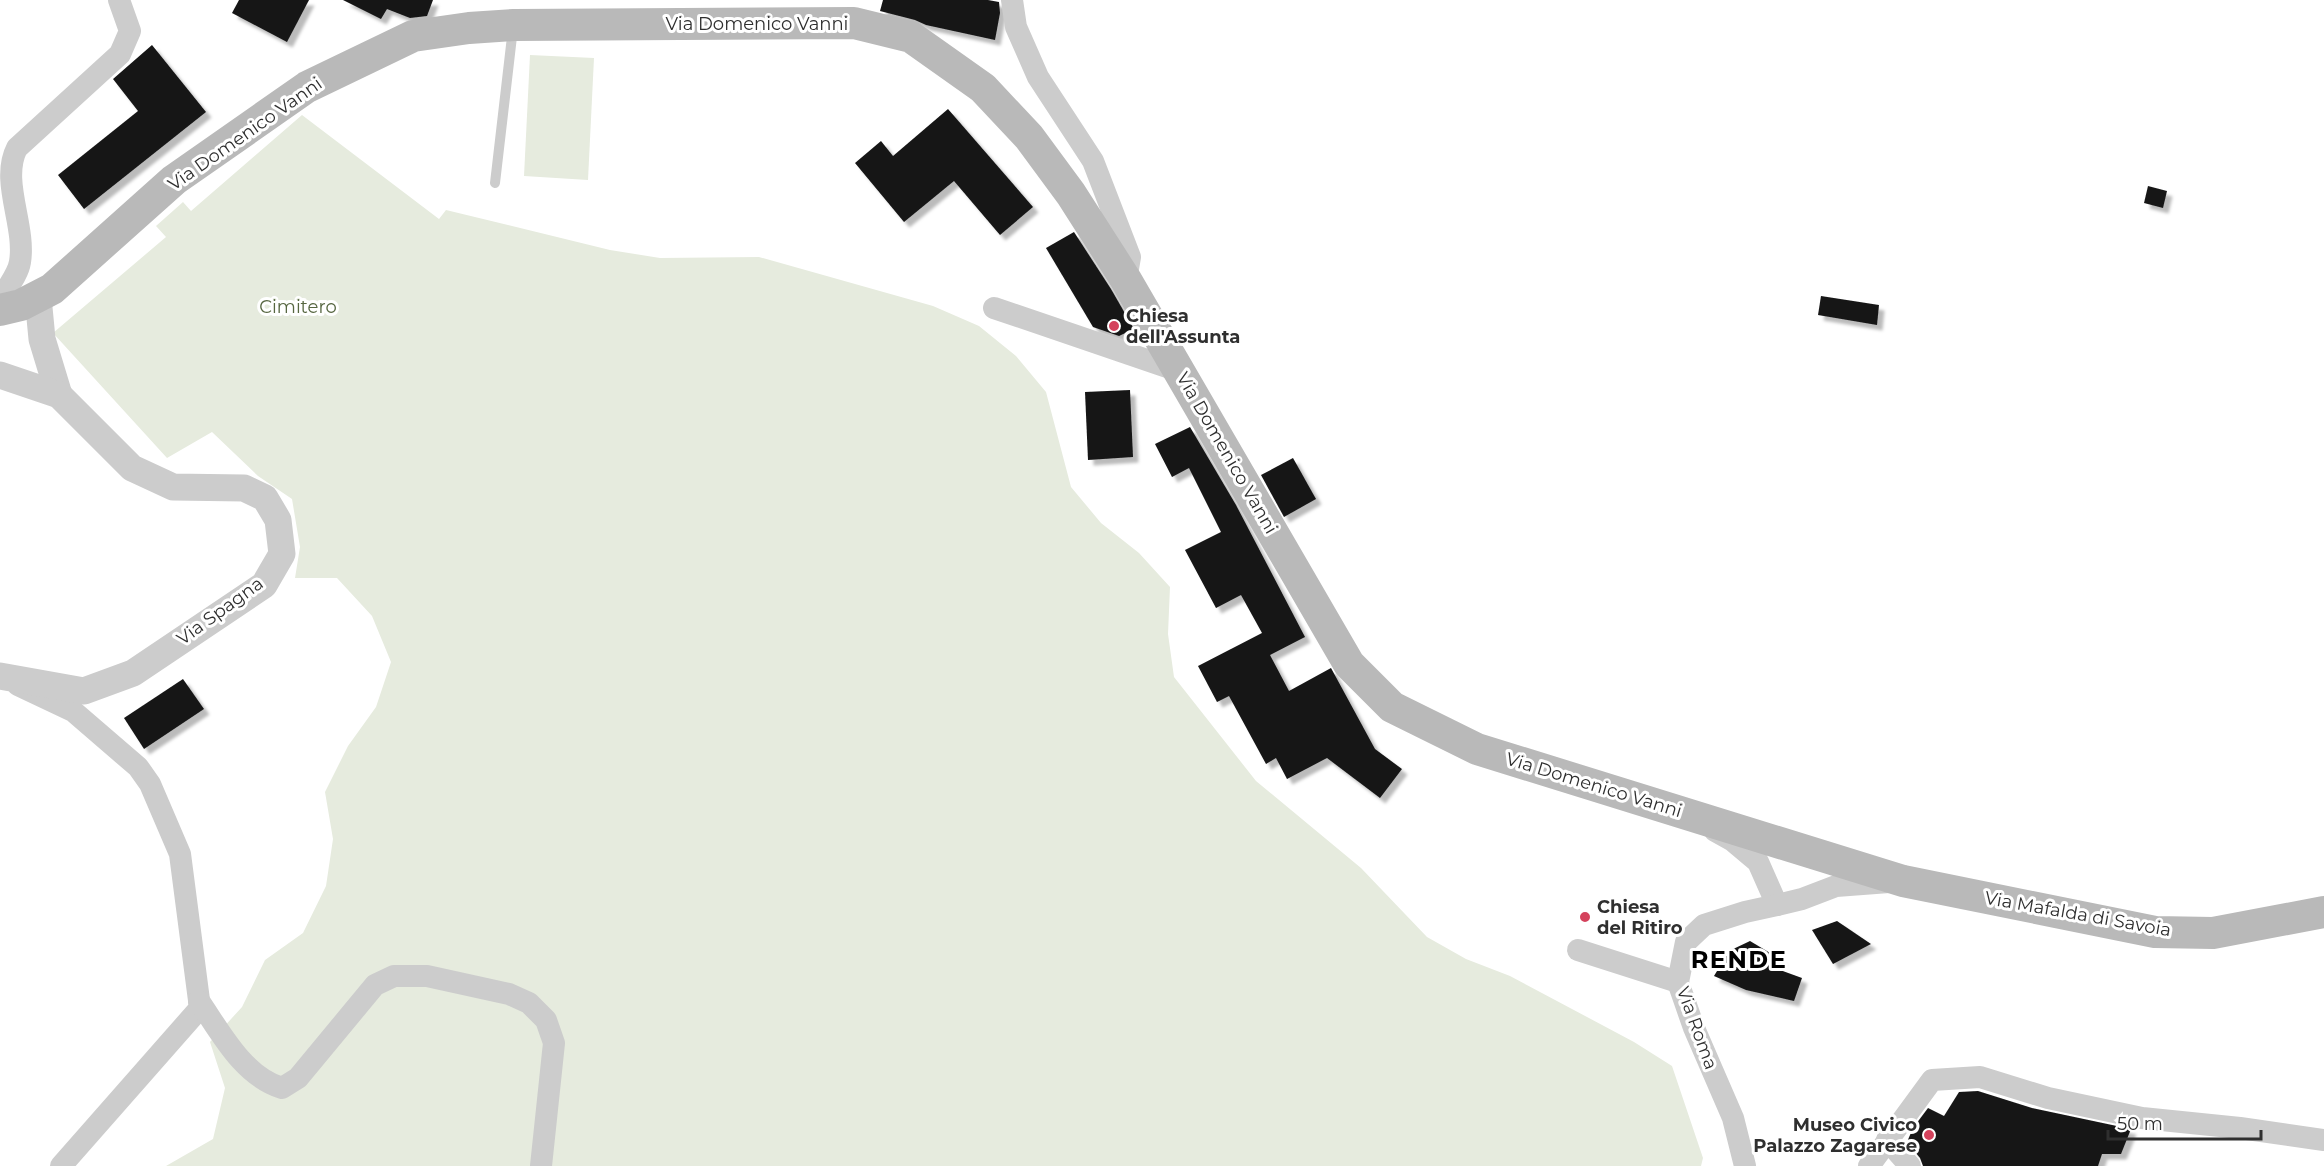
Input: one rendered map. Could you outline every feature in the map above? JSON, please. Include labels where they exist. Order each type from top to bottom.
[{"type":"main road","name":"Via Domenico Vanni","points":[[0,310],[21,305],[52,289],[174,180],[307,87],[413,36],[469,28],[514,26],[854,23],[911,37],[983,88],[1029,137],[1071,194],[1126,280],[1349,664],[1392,708],[1477,749],[1903,881]]},
{"type":"main road","name":"Via Mafalda di Savoia","points":[[1903,881],[2155,932],[2213,933],[2324,912]]},
{"type":"street","points":[[0,300],[20,265],[21,242],[7,173],[10,158],[17,148],[120,54],[130,31],[119,0]]},
{"type":"street","points":[[1012,0],[1016,27],[1038,77],[1093,162],[1130,257],[1126,280]]},
{"type":"street","name":"Via Spagna","points":[[38,297],[42,339],[59,395]]},
{"type":"street","points":[[994,308],[1179,371]]},
{"type":"street","name":"Via Spagna","points":[[0,375],[59,395],[132,468],[173,487],[244,488],[265,498],[278,520],[282,554],[264,585],[133,673],[84,691],[0,677]]},
{"type":"street","points":[[0,677],[73,711],[138,767],[150,784],[180,854],[200,1008],[61,1166]]},
{"type":"street","points":[[1685,814],[1733,841],[1758,862],[1777,905]]},
{"type":"street","name":"Via Roma","points":[[1742,1163],[1733,1118],[1694,1028],[1678,982],[1686,942],[1704,926],[1745,912],[1802,899],[1836,886],[1903,881]]},
{"type":"street","points":[[1578,950],[1678,982]]},
{"type":"street","points":[[199,1001],[241,1060],[266,1083],[282,1088],[298,1078],[375,985],[394,976],[427,976],[509,994],[529,1003],[546,1020],[554,1043],[541,1166]]},
{"type":"street","points":[[1869,1166],[1932,1080],[1980,1077],[2048,1098],[2142,1118],[2324,1140]]},
{"type":"street","points":[[1887,1140],[1910,1166]]},
{"type":"lane","points":[[495,183],[514,26]]},
{"type":"green space","points":[[530,55],[594,58],[588,180],[524,176]]},
{"type":"green space","name":"Cimitero","points":[[302,115],[439,219],[446,210],[610,250],[660,258],[759,257],[933,306],[979,326],[1016,356],[1046,392],[1071,487],[1101,523],[1139,553],[1170,587],[1168,634],[1174,677],[1256,781],[1361,868],[1427,937],[1466,959],[1510,976],[1634,1042],[1672,1066],[1703,1158],[1701,1166],[166,1166],[213,1139],[225,1088],[210,1042],[242,1007],[265,960],[303,933],[326,886],[333,839],[325,792],[348,746],[376,707],[391,662],[372,616],[337,578],[295,578],[300,547],[292,499],[258,476],[212,432],[167,458],[53,333],[166,237],[156,226],[183,202],[191,211]]},
{"type":"building","points":[[239,0],[309,0],[287,42],[232,13]]},
{"type":"building","points":[[343,0],[433,0],[427,16],[410,18],[387,9],[381,19]]},
{"type":"building","points":[[883,0],[988,0],[999,2],[1000,13],[995,40],[926,25],[880,11]]},
{"type":"building","points":[[152,45],[206,112],[84,209],[58,175],[138,111],[113,79]]},
{"type":"building","points":[[948,109],[1033,207],[1000,235],[954,181],[904,222],[855,163],[881,141],[893,156]]},
{"type":"building","points":[[2148,186],[2167,191],[2163,208],[2144,203]]},
{"type":"building","points":[[1074,232],[1134,329],[1119,336],[1093,327],[1046,248]]},
{"type":"building","points":[[1821,296],[1879,305],[1877,325],[1818,315]]},
{"type":"building","points":[[1130,390],[1133,457],[1088,460],[1085,392]]},
{"type":"building","points":[[1190,427],[1236,505],[1305,637],[1270,655],[1289,691],[1331,668],[1375,749],[1402,769],[1380,798],[1327,758],[1287,779],[1276,758],[1266,764],[1229,696],[1217,702],[1198,666],[1262,633],[1241,595],[1216,608],[1185,550],[1221,532],[1189,468],[1172,477],[1155,444]]},
{"type":"building","points":[[1293,458],[1316,499],[1284,517],[1261,475]]},
{"type":"building","points":[[183,679],[204,709],[144,749],[124,718]]},
{"type":"building","points":[[1837,921],[1871,944],[1833,964],[1812,930]]},
{"type":"building","points":[[1750,941],[1782,960],[1769,966],[1802,978],[1794,1001],[1746,990],[1714,976],[1729,951]]},
{"type":"building","points":[[1978,1091],[2032,1108],[2131,1129],[2121,1154],[2102,1154],[2098,1166],[1923,1166],[1920,1158],[1907,1142],[1913,1128],[1928,1108],[1944,1116],[1959,1092]]},
{"type":"place","name":"Chiesa dell'Assunta","points":[[1114,326]]},
{"type":"place","name":"Chiesa del Ritiro","points":[[1585,917]]},
{"type":"place","name":"Museo Civico Palazzo Zagarese","points":[[1929,1135]]},
{"type":"district","name":"RENDE","points":[[1739,960]]}]
